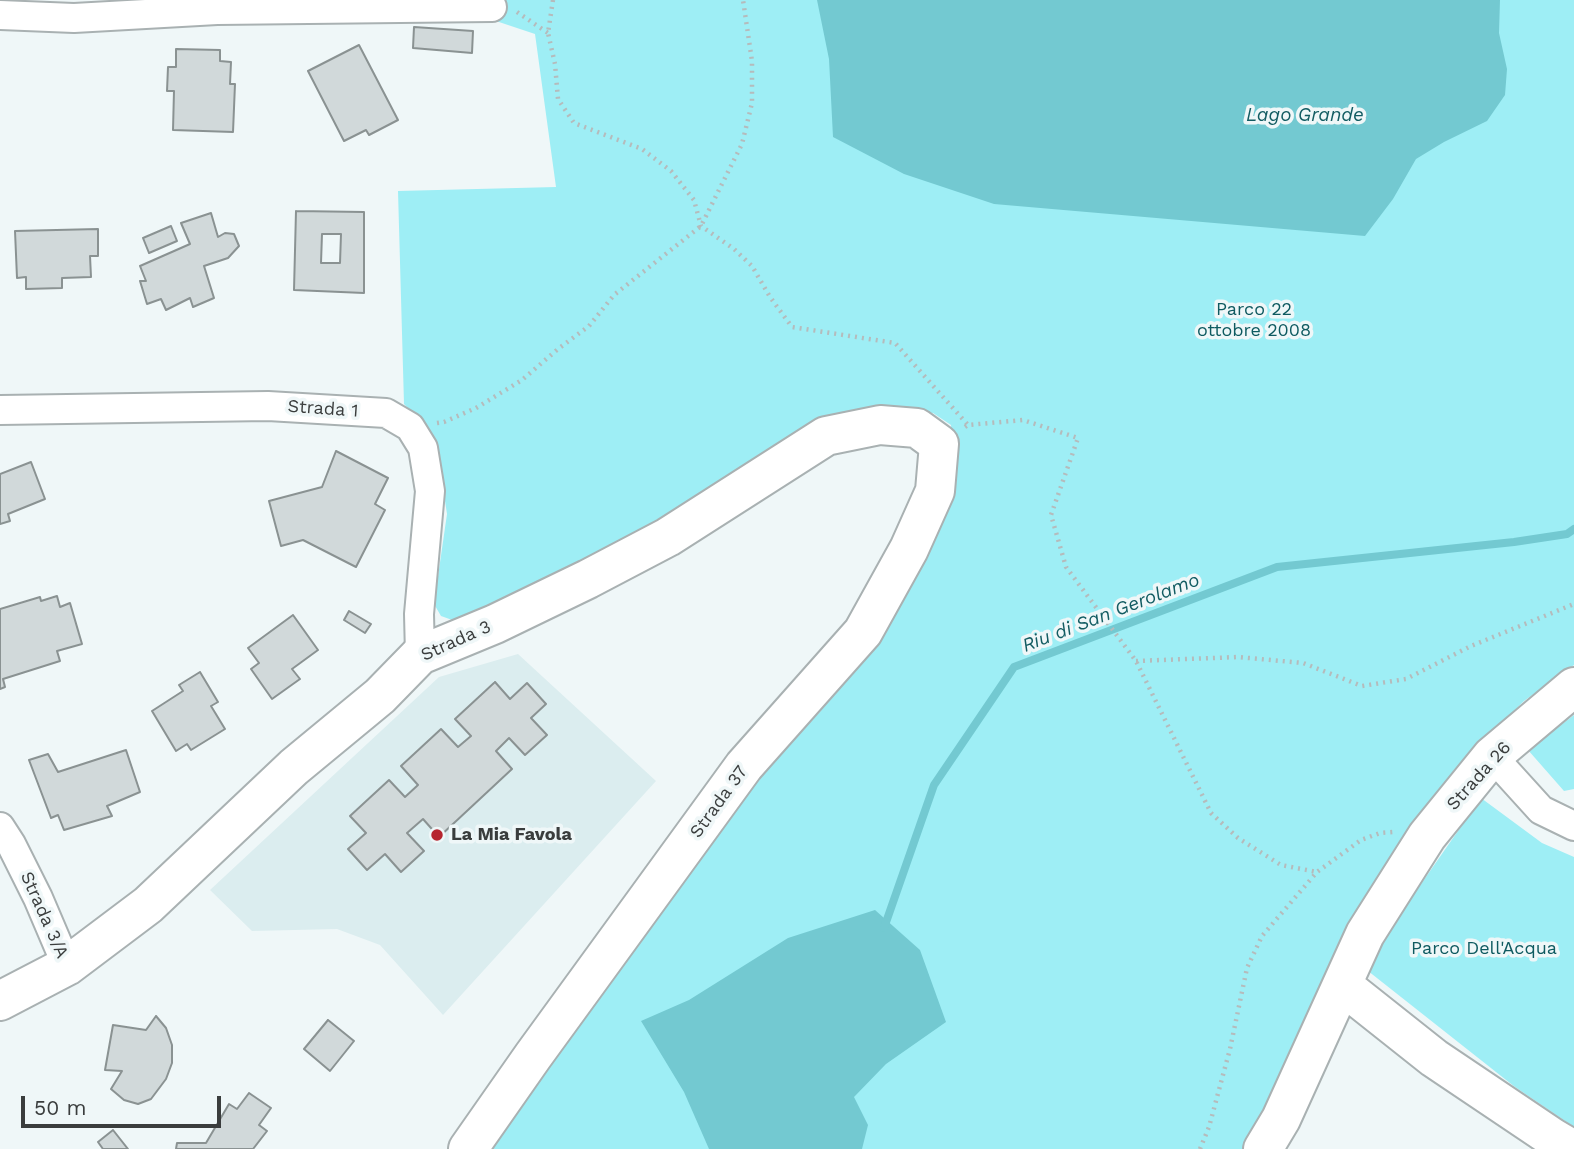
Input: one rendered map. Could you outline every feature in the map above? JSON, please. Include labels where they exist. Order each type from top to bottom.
[{"type":"street","points":[[0,15],[74,18],[216,10],[492,7]]},
{"type":"street","name":"Strada 1","points":[[0,410],[268,406],[386,413],[410,427]]},
{"type":"street","name":"Strada 3","points":[[0,1001],[66,966],[148,905],[293,767],[380,696],[420,655],[495,624],[668,537],[826,436],[880,425],[917,428],[939,444]]},
{"type":"street","points":[[410,427],[423,448],[430,491],[419,614],[420,655]]},
{"type":"street","name":"Strada 37","points":[[468,1149],[744,766],[863,632],[909,549],[935,491],[939,444]]},
{"type":"street","name":"Strada 26","points":[[1263,1149],[1281,1119],[1365,934],[1423,844],[1492,756],[1574,687]]},
{"type":"street","points":[[1492,756],[1541,810],[1574,826]]},
{"type":"street","name":"Strada 3/A","points":[[0,827],[38,898],[66,966]]},
{"type":"street","points":[[1342,985],[1434,1058],[1572,1149]]},
{"type":"path","points":[[553,0],[548,33],[555,64],[558,99],[574,123],[642,149],[671,172],[694,200],[701,226],[734,249],[752,266],[792,327],[895,343],[968,425],[1023,420],[1078,438],[1051,515],[1066,567],[1136,661],[1211,813],[1238,838],[1282,865],[1317,872]]},
{"type":"path","points":[[410,427],[444,422],[476,408],[522,380],[589,326],[614,295],[701,226],[742,144],[751,103],[752,61],[743,0]]},
{"type":"path","points":[[492,7],[513,9],[548,33]]},
{"type":"path","points":[[1136,661],[1238,657],[1303,663],[1362,686],[1406,679],[1471,646],[1574,604]]},
{"type":"path","points":[[1200,1149],[1209,1128],[1230,1049],[1247,968],[1262,936],[1317,872],[1361,840],[1398,831],[1423,844]]},
{"type":"shaded area","name":"La Mia Favola","points":[[518,654],[656,781],[443,1015],[380,945],[337,929],[252,931],[210,890],[439,677]]},
{"type":"green space","name":"Parco 22 ottobre 2008","points":[[180,0],[1574,0],[1574,665],[1524,701],[1454,770],[1392,863],[1247,1149],[485,1149],[755,782],[872,651],[912,575],[953,466],[951,425],[933,413],[899,411],[824,425],[771,448],[553,583],[455,621],[441,616],[434,604],[447,514],[438,456],[430,432],[404,404],[398,191],[556,187],[535,34],[493,20]]},
{"type":"green space","points":[[1574,715],[1574,789],[1564,791],[1528,750]]},
{"type":"green space","name":"Parco Dell'Acqua","points":[[1481,798],[1542,843],[1574,857],[1574,1127],[1515,1087],[1363,967]]},
{"type":"water","name":"Lago Grande","points":[[817,0],[1500,0],[1499,33],[1507,69],[1505,95],[1487,121],[1416,159],[1393,199],[1365,236],[994,204],[904,174],[833,137],[829,59]]},
{"type":"water","points":[[875,910],[920,950],[946,1022],[886,1064],[854,1097],[868,1125],[862,1149],[709,1149],[684,1092],[641,1021],[689,1000],[788,938]]},
{"type":"building","points":[[414,27],[473,31],[472,53],[413,48]]},
{"type":"building","points":[[359,45],[398,120],[369,135],[366,130],[344,141],[308,71]]},
{"type":"building","points":[[176,49],[220,50],[220,61],[231,62],[230,84],[235,84],[233,132],[173,130],[174,91],[167,91],[168,67],[176,67]]},
{"type":"building","points":[[296,211],[364,212],[364,293],[294,290]],"holes":[[[322,234],[341,234],[340,263],[321,263]]]},
{"type":"building","points":[[211,213],[218,237],[225,233],[234,234],[239,246],[228,258],[204,266],[214,298],[193,307],[190,298],[166,310],[161,299],[147,304],[140,281],[146,281],[140,266],[190,244],[181,223]]},
{"type":"building","points":[[171,226],[177,241],[149,253],[143,238]]},
{"type":"building","points":[[98,229],[98,256],[90,256],[91,277],[62,278],[62,288],[26,289],[26,277],[17,278],[15,231]]},
{"type":"building","points":[[336,451],[388,478],[375,504],[385,510],[356,567],[303,540],[281,546],[269,501],[322,487]]},
{"type":"building","points":[[31,462],[45,499],[8,514],[10,521],[0,524],[0,474]]},
{"type":"building","points":[[57,596],[60,607],[70,603],[82,644],[57,651],[60,661],[3,679],[5,687],[0,689],[0,609],[40,597],[41,601]]},
{"type":"building","points":[[349,611],[371,624],[365,633],[344,620]]},
{"type":"building","points":[[293,615],[318,650],[292,669],[300,679],[272,699],[251,669],[259,663],[248,648]]},
{"type":"building","points":[[200,672],[218,702],[211,706],[225,729],[191,750],[187,744],[176,751],[152,711],[183,691],[179,685]]},
{"type":"building","points":[[495,682],[510,699],[527,683],[546,704],[531,718],[547,735],[525,755],[509,738],[496,751],[512,769],[439,837],[423,819],[407,833],[424,851],[401,872],[385,854],[367,870],[348,849],[366,833],[350,816],[389,780],[405,797],[418,785],[401,766],[441,729],[458,747],[471,736],[455,719]]},
{"type":"building","points":[[126,750],[140,792],[107,806],[112,816],[64,830],[58,815],[51,818],[29,760],[48,754],[58,772]]},
{"type":"building","points":[[156,1016],[166,1028],[172,1045],[172,1063],[166,1079],[151,1099],[138,1104],[124,1100],[111,1089],[122,1071],[105,1070],[113,1025],[146,1030]]},
{"type":"building","points":[[328,1020],[354,1041],[330,1071],[304,1049]]},
{"type":"building","points":[[249,1093],[271,1108],[259,1125],[267,1131],[253,1149],[176,1149],[177,1143],[206,1143],[229,1104],[237,1109]]},
{"type":"building","points":[[113,1130],[128,1149],[103,1149],[98,1142]]},
{"type":"waterway","name":"Riu di San Gerolamo","points":[[884,928],[934,785],[1014,667],[1277,567],[1514,542],[1567,534],[1574,529]]},
{"type":"place","name":"La Mia Favola","points":[[437,835]]}]
